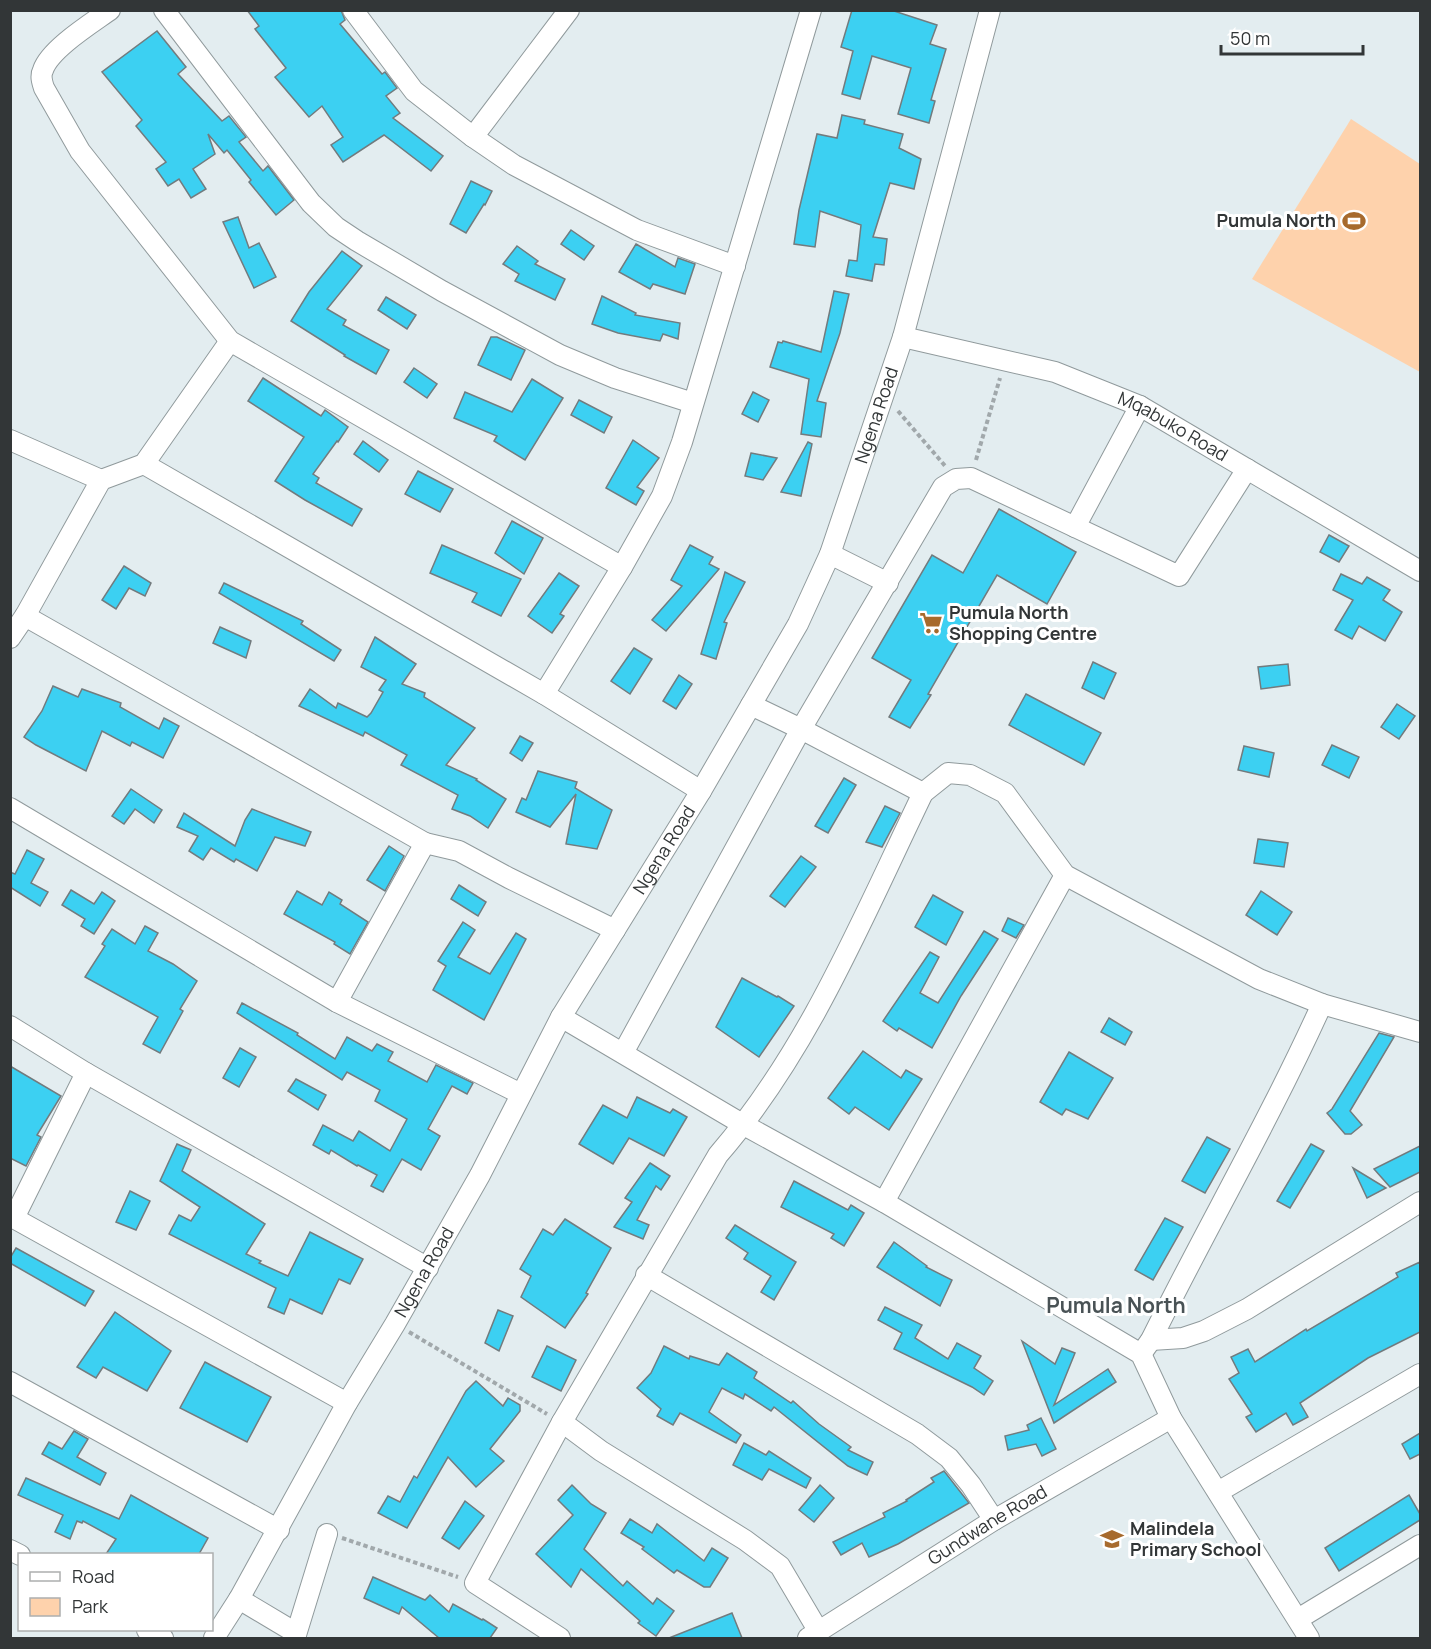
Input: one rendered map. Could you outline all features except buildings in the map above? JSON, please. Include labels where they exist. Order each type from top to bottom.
[{"type":"street","points":[[110,10],[66,43],[48,62],[43,70],[41,81],[80,151],[230,341],[622,567]]},
{"type":"street","points":[[164,10],[311,203],[336,226],[442,291],[560,355],[615,378],[693,403]]},
{"type":"street","points":[[353,10],[414,91],[472,137],[514,165],[637,230],[735,266]]},
{"type":"street","points":[[472,137],[568,10]]},
{"type":"street","points":[[544,694],[622,567],[662,496],[682,442],[811,10]]},
{"type":"street","name":"Ngena Road","points":[[214,1638],[279,1530],[347,1403],[428,1268],[480,1175],[561,1017],[701,791],[798,624],[830,554],[903,337],[985,12]]},
{"type":"street","name":"Mqabuko Road","points":[[903,337],[1055,372],[1140,406],[1420,571]]},
{"type":"street","points":[[10,638],[25,616],[101,480],[144,464],[230,341]]},
{"type":"street","points":[[1075,527],[1140,406]]},
{"type":"street","points":[[10,440],[101,480]]},
{"type":"street","points":[[144,464],[544,694],[701,791]]},
{"type":"street","points":[[623,1053],[801,729],[943,487],[963,478],[1179,576],[1247,469]]},
{"type":"street","points":[[830,554],[888,582]]},
{"type":"street","points":[[25,616],[425,843],[459,851],[615,930]]},
{"type":"street","points":[[751,705],[923,793]]},
{"type":"street","points":[[560,1638],[475,1583],[562,1422],[646,1275],[718,1155],[744,1125],[776,1080],[831,982],[923,793],[948,773],[970,775],[1005,793],[1065,875],[1259,980],[1322,1004],[1420,1032]]},
{"type":"street","points":[[10,808],[337,1002],[521,1094]]},
{"type":"street","points":[[337,1002],[425,843]]},
{"type":"street","points":[[884,1202],[1065,875]]},
{"type":"street","points":[[1146,1347],[1297,1060],[1322,1004]]},
{"type":"street","points":[[561,1017],[744,1125],[1146,1347],[1171,1418],[1309,1638]]},
{"type":"street","points":[[10,1026],[86,1073],[428,1268]]},
{"type":"street","points":[[86,1073],[12,1217],[347,1403]]},
{"type":"street","points":[[1146,1347],[1204,1331],[1247,1309],[1420,1202]]},
{"type":"street","points":[[646,1275],[917,1434],[949,1458],[994,1520]]},
{"type":"street","points":[[1218,1492],[1420,1374]]},
{"type":"street","points":[[10,1382],[279,1530]]},
{"type":"street","name":"Gundwane Road","points":[[813,1635],[994,1520],[1171,1418]]},
{"type":"street","points":[[562,1422],[601,1451],[745,1540],[780,1566],[813,1635]]},
{"type":"street","points":[[239,1599],[296,1636],[327,1534]]},
{"type":"street","points":[[1298,1619],[1420,1545]]},
{"type":"path","points":[[885,394],[963,478],[1005,360]]},
{"type":"path","points":[[395,1324],[562,1422]]},
{"type":"path","points":[[327,1534],[475,1583]]},
{"type":"green space","name":"Pumula North","points":[[1351,119],[1420,164],[1420,372],[1252,279]]},
{"type":"place","name":"Pumula North","points":[[1354,221]]},
{"type":"place","name":"Pumula North Shopping Centre","points":[[931,623]]},
{"type":"place","name":"Malindela Primary School","points":[[1112,1539]]},
{"type":"district","name":"Pumula North","points":[[1116,1306]]}]
